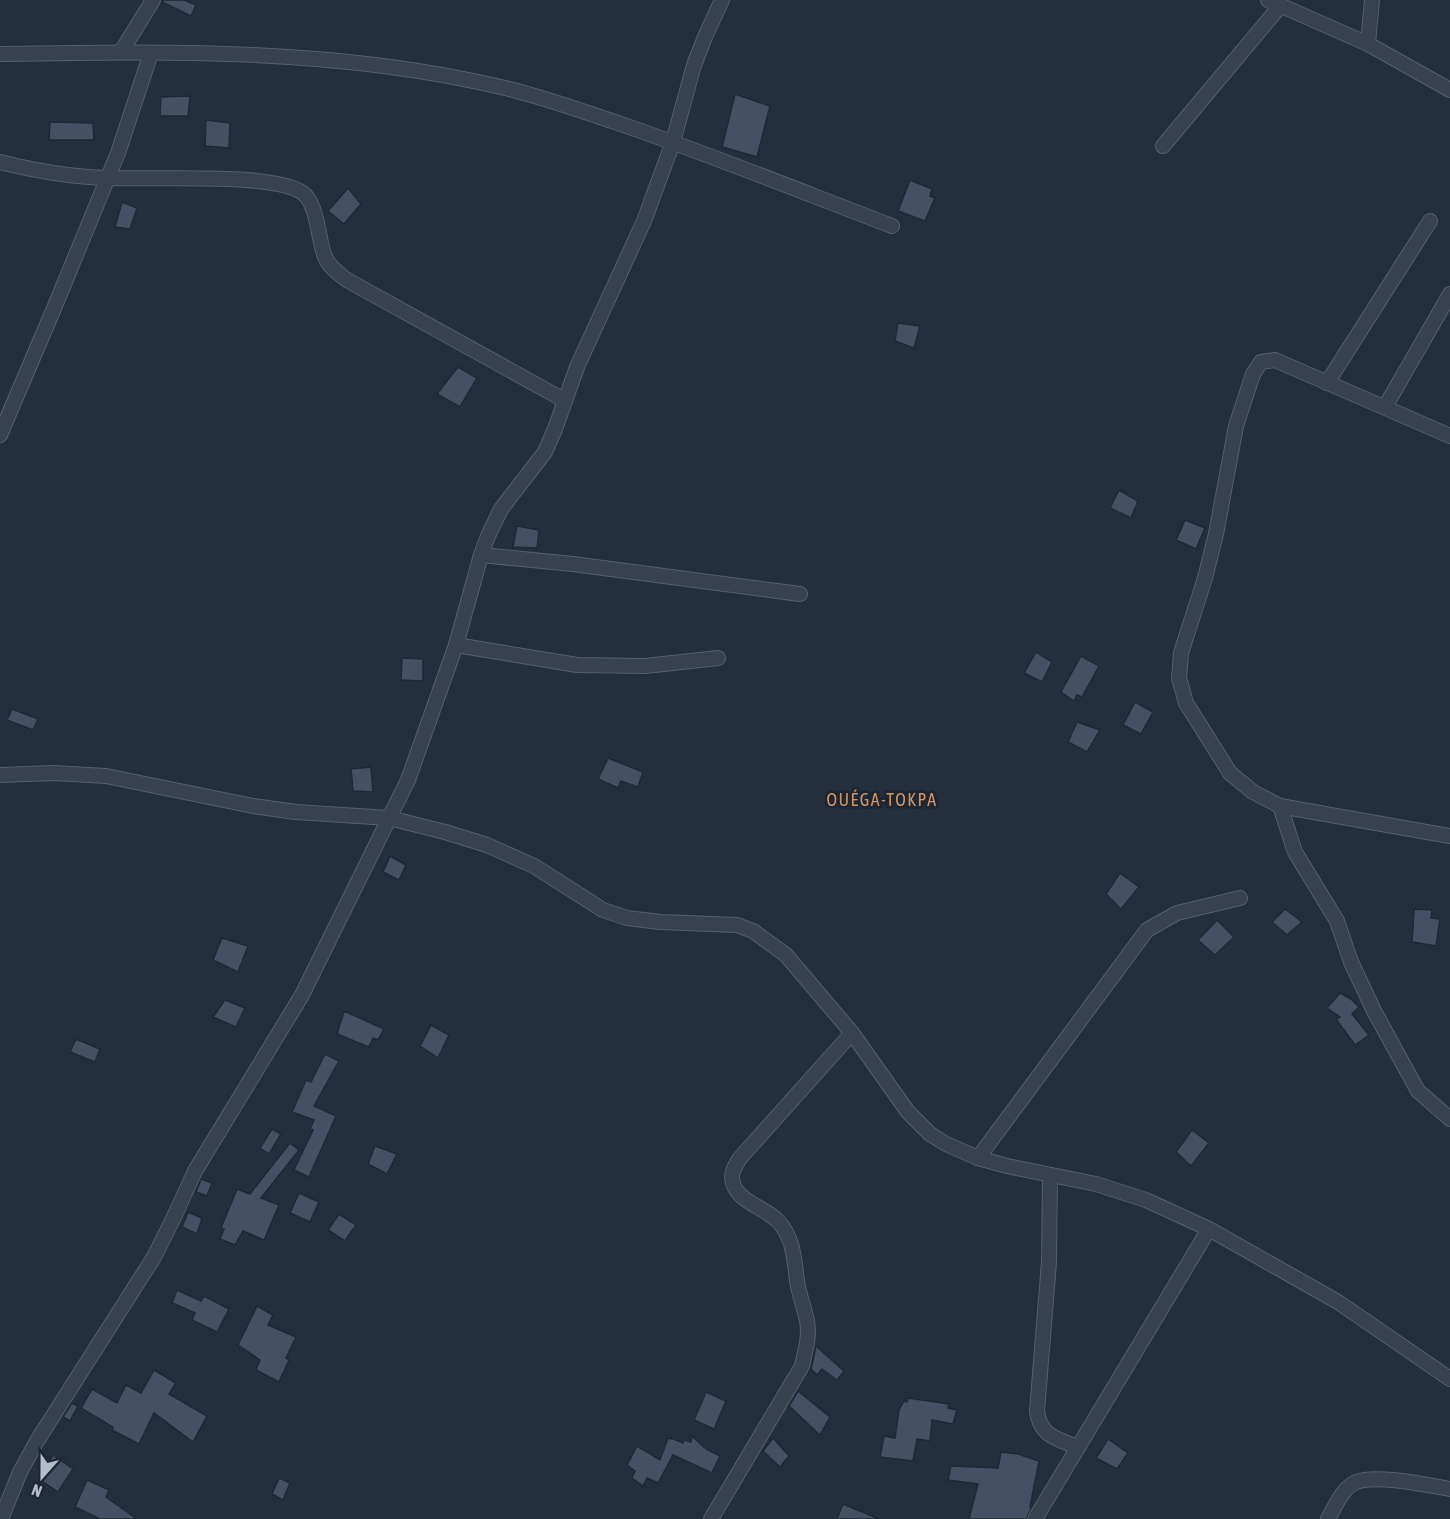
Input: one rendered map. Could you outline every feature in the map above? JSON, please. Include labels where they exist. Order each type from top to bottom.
[{"type":"street","points":[[121,52],[153,0]]},
{"type":"street","points":[[1,1519],[20,1473],[53,1413],[153,1257],[201,1161],[302,995],[408,780],[456,645],[481,555],[501,509],[545,452],[555,429],[577,367],[644,220],[673,142],[694,65],[722,0]]},
{"type":"street","points":[[1368,44],[1372,0]]},
{"type":"street","points":[[1163,146],[1274,3],[1368,44],[1450,90]]},
{"type":"street","points":[[0,435],[108,178],[151,53]]},
{"type":"street","points":[[0,54],[233,53],[398,68],[504,88],[552,101],[673,142],[892,226]]},
{"type":"street","points":[[0,162],[63,175],[235,180],[277,183],[294,187],[306,195],[313,210],[326,259],[334,270],[347,280],[564,400]]},
{"type":"street","points":[[1326,382],[1430,221]]},
{"type":"street","points":[[1385,407],[1450,294]]},
{"type":"street","points":[[1450,436],[1275,360],[1261,362],[1253,374],[1236,426],[1216,534],[1205,578],[1181,653],[1179,678],[1186,703],[1230,773],[1253,792],[1280,806],[1450,836]]},
{"type":"street","points":[[481,555],[573,564],[800,594]]},
{"type":"street","points":[[456,645],[576,665],[645,666],[718,658]]},
{"type":"street","points":[[0,775],[54,773],[106,776],[263,808],[325,815],[389,818],[487,845],[534,866],[603,910],[627,918],[660,922],[737,925],[753,931],[786,955],[852,1033],[919,1125],[946,1144],[978,1158],[1096,1184],[1146,1200],[1209,1229],[1338,1302],[1450,1379]]},
{"type":"street","points":[[1280,806],[1294,852],[1336,921],[1351,962],[1379,1021],[1418,1091],[1450,1119]]},
{"type":"street","points":[[978,1158],[1147,930],[1177,913],[1240,898]]},
{"type":"street","points":[[711,1519],[802,1366],[807,1347],[807,1323],[797,1283],[795,1257],[790,1238],[776,1219],[743,1197],[733,1185],[732,1170],[852,1033]]},
{"type":"street","points":[[1050,1175],[1049,1262],[1038,1422],[1045,1433],[1077,1447]]},
{"type":"street","points":[[1035,1519],[1209,1229]]},
{"type":"street","points":[[1328,1519],[1340,1497],[1355,1483],[1375,1478],[1450,1489]]},
{"type":"building","points":[[162,0],[184,0],[196,5],[191,16]]},
{"type":"building","points":[[735,94],[770,106],[757,157],[722,147]]},
{"type":"building","points":[[190,96],[188,116],[160,116],[161,97]]},
{"type":"building","points":[[206,120],[230,123],[229,148],[205,146]]},
{"type":"building","points":[[50,122],[93,123],[94,140],[49,140]]},
{"type":"building","points":[[910,180],[932,189],[930,196],[935,198],[925,221],[898,211]]},
{"type":"building","points":[[348,188],[361,204],[344,224],[328,211]]},
{"type":"building","points":[[122,202],[137,208],[130,229],[115,227]]},
{"type":"building","points":[[898,323],[920,326],[914,348],[895,341]]},
{"type":"building","points":[[458,367],[477,378],[460,407],[437,394]]},
{"type":"building","points":[[1119,490],[1138,501],[1131,518],[1110,508]]},
{"type":"building","points":[[1185,520],[1205,528],[1196,549],[1176,540]]},
{"type":"building","points":[[517,526],[539,530],[537,548],[513,547]]},
{"type":"building","points":[[1036,652],[1052,662],[1042,682],[1024,673]]},
{"type":"building","points":[[1081,656],[1099,666],[1082,697],[1077,695],[1074,701],[1061,692]]},
{"type":"building","points":[[402,658],[423,659],[423,681],[401,680]]},
{"type":"building","points":[[1135,702],[1153,712],[1141,734],[1123,725]]},
{"type":"building","points":[[12,709],[38,719],[33,730],[7,720]]},
{"type":"building","points":[[1077,722],[1100,730],[1087,752],[1068,742]]},
{"type":"building","points":[[608,758],[643,772],[638,787],[621,781],[618,788],[598,779]]},
{"type":"building","points":[[371,767],[373,792],[353,791],[351,769]]},
{"type":"building","points":[[390,856],[406,865],[399,880],[383,872]]},
{"type":"building","points":[[1120,873],[1139,887],[1121,909],[1106,894]]},
{"type":"building","points":[[1285,909],[1302,922],[1287,935],[1272,922]]},
{"type":"building","points":[[1414,909],[1432,910],[1431,918],[1440,919],[1436,946],[1412,942]]},
{"type":"building","points":[[1217,920],[1234,937],[1215,955],[1198,940]]},
{"type":"building","points":[[222,938],[248,946],[238,972],[213,960]]},
{"type":"building","points":[[1340,993],[1359,1007],[1352,1014],[1369,1035],[1355,1045],[1336,1019],[1340,1017],[1327,1008]]},
{"type":"building","points":[[225,1000],[245,1008],[236,1027],[213,1017]]},
{"type":"building","points":[[344,1011],[384,1029],[378,1040],[373,1038],[369,1047],[337,1034]]},
{"type":"building","points":[[431,1025],[449,1035],[438,1058],[420,1046]]},
{"type":"building","points":[[76,1039],[100,1049],[95,1062],[70,1052]]},
{"type":"building","points":[[325,1054],[339,1061],[314,1106],[336,1116],[309,1177],[294,1170],[313,1130],[310,1129],[314,1120],[292,1112],[306,1080],[311,1082]]},
{"type":"building","points":[[272,1129],[281,1134],[269,1154],[260,1148]]},
{"type":"building","points":[[1192,1130],[1209,1143],[1191,1166],[1176,1152]]},
{"type":"building","points":[[290,1143],[299,1150],[261,1198],[279,1205],[264,1240],[243,1231],[235,1245],[220,1239],[224,1229],[221,1228],[237,1189],[250,1194]]},
{"type":"building","points":[[375,1146],[397,1154],[387,1174],[368,1164]]},
{"type":"building","points":[[201,1179],[212,1183],[207,1196],[196,1192]]},
{"type":"building","points":[[299,1193],[319,1202],[310,1222],[290,1213]]},
{"type":"building","points":[[188,1212],[202,1218],[197,1234],[182,1227]]},
{"type":"building","points":[[339,1214],[356,1225],[345,1241],[328,1230]]},
{"type":"building","points":[[177,1290],[201,1301],[204,1296],[229,1309],[217,1332],[192,1320],[195,1313],[172,1303]]},
{"type":"building","points":[[257,1306],[273,1315],[268,1325],[296,1337],[286,1358],[289,1360],[279,1382],[256,1370],[260,1360],[238,1345]]},
{"type":"building","points":[[816,1346],[844,1371],[837,1380],[822,1369],[817,1375],[811,1369]]},
{"type":"building","points":[[154,1370],[176,1383],[169,1394],[207,1416],[193,1442],[154,1413],[139,1444],[112,1430],[113,1427],[81,1408],[92,1389],[117,1403],[126,1385],[141,1393]]},
{"type":"building","points":[[798,1391],[830,1417],[820,1435],[789,1406]]},
{"type":"building","points":[[706,1392],[726,1401],[714,1429],[694,1420]]},
{"type":"building","points":[[908,1398],[949,1404],[948,1408],[957,1410],[953,1424],[932,1420],[930,1441],[917,1439],[913,1461],[880,1457],[884,1436],[895,1438],[899,1410]]},
{"type":"building","points":[[72,1403],[78,1406],[70,1421],[63,1417]]},
{"type":"building","points":[[692,1436],[706,1449],[720,1456],[712,1473],[673,1455],[658,1483],[647,1478],[643,1486],[632,1478],[635,1471],[627,1465],[637,1446],[660,1460],[668,1438],[683,1443],[684,1440],[691,1442]]},
{"type":"building","points":[[773,1438],[789,1456],[780,1467],[763,1451]]},
{"type":"building","points":[[1108,1439],[1128,1453],[1117,1469],[1096,1458]]},
{"type":"building","points":[[1001,1452],[1018,1454],[1039,1461],[1030,1507],[1032,1507],[1026,1519],[969,1519],[978,1484],[948,1480],[951,1466],[998,1468]]},
{"type":"building","points":[[53,1455],[73,1469],[58,1492],[42,1481],[48,1472],[44,1469]]},
{"type":"building","points":[[279,1478],[290,1483],[283,1500],[272,1494]]},
{"type":"building","points":[[87,1480],[109,1490],[106,1497],[137,1519],[100,1519],[75,1507]]},
{"type":"building","points":[[843,1504],[879,1519],[837,1519]]},
{"type":"district","name":"OUÉGA-TOKPA","points":[[882,799]]}]
